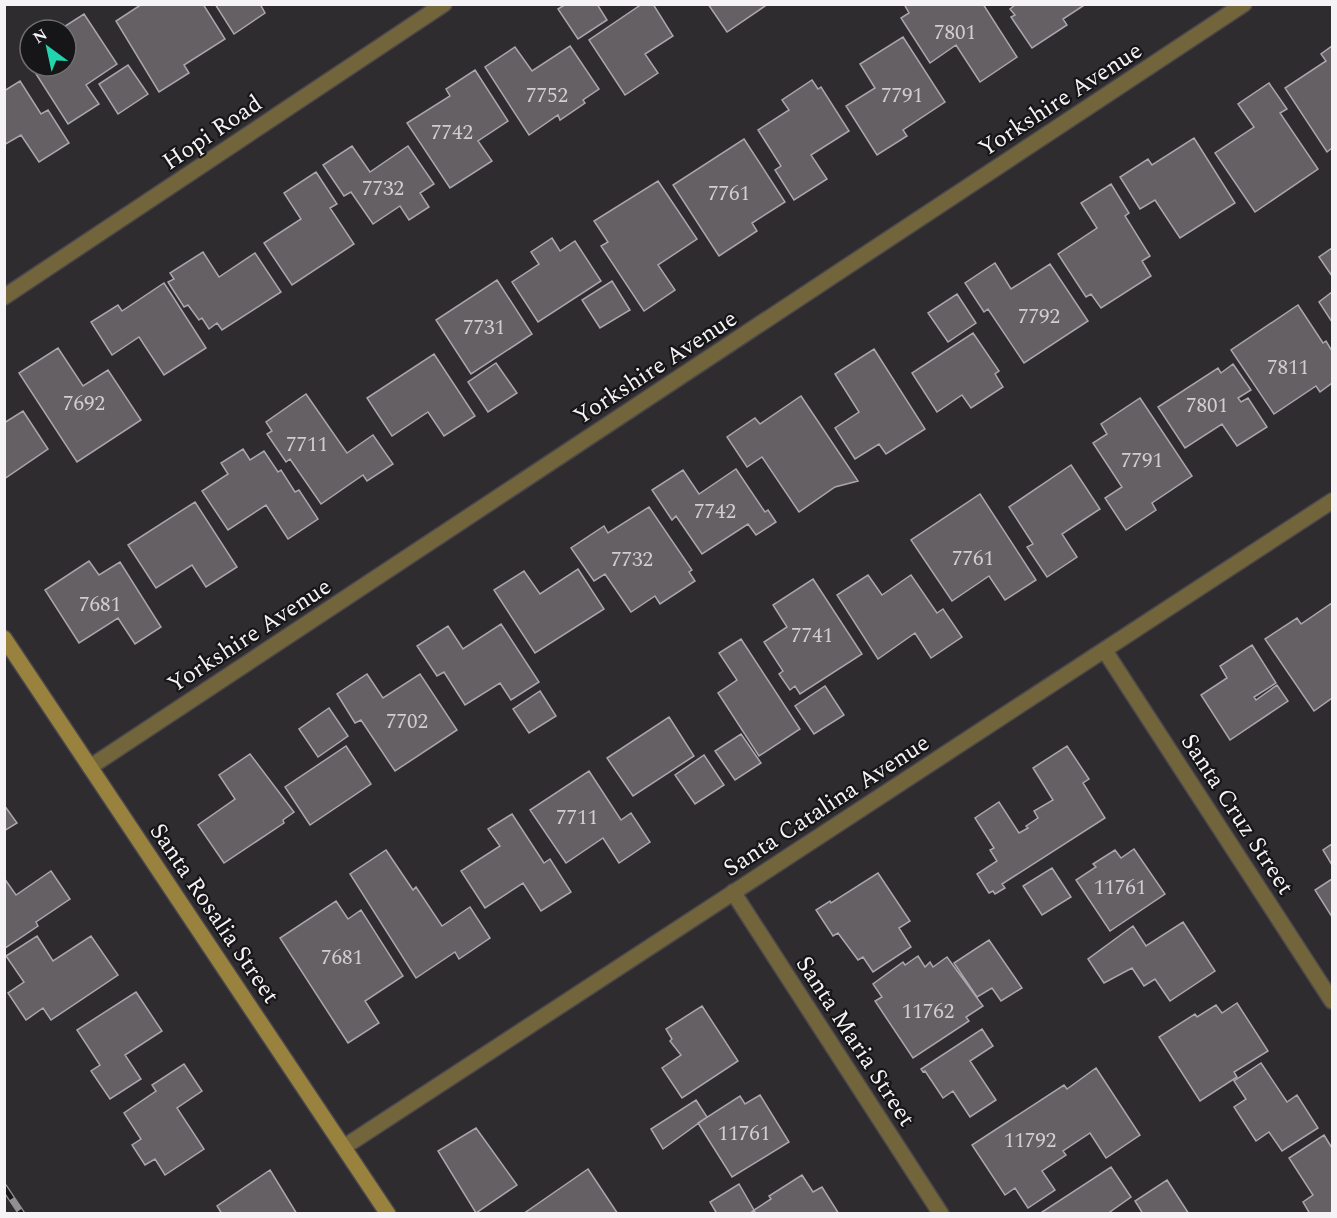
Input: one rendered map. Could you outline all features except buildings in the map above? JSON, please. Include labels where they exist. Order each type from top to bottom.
[{"type":"street","name":"Hopi Road","points":[[4,297],[444,4]]},
{"type":"street","name":"Yorkshire Avenue","points":[[90,767],[1244,4]]},
{"type":"street","name":"Santa Catalina Avenue","points":[[344,1147],[1332,501]]},
{"type":"street","name":"Santa Rosalia Street","points":[[4,638],[388,1214]]},
{"type":"street","name":"Santa Cruz Street","points":[[1105,651],[1332,1001]]},
{"type":"street","name":"Santa Maria Street","points":[[733,892],[941,1214]]},
{"type":"railway","points":[[4,1187],[22,1214]]}]
